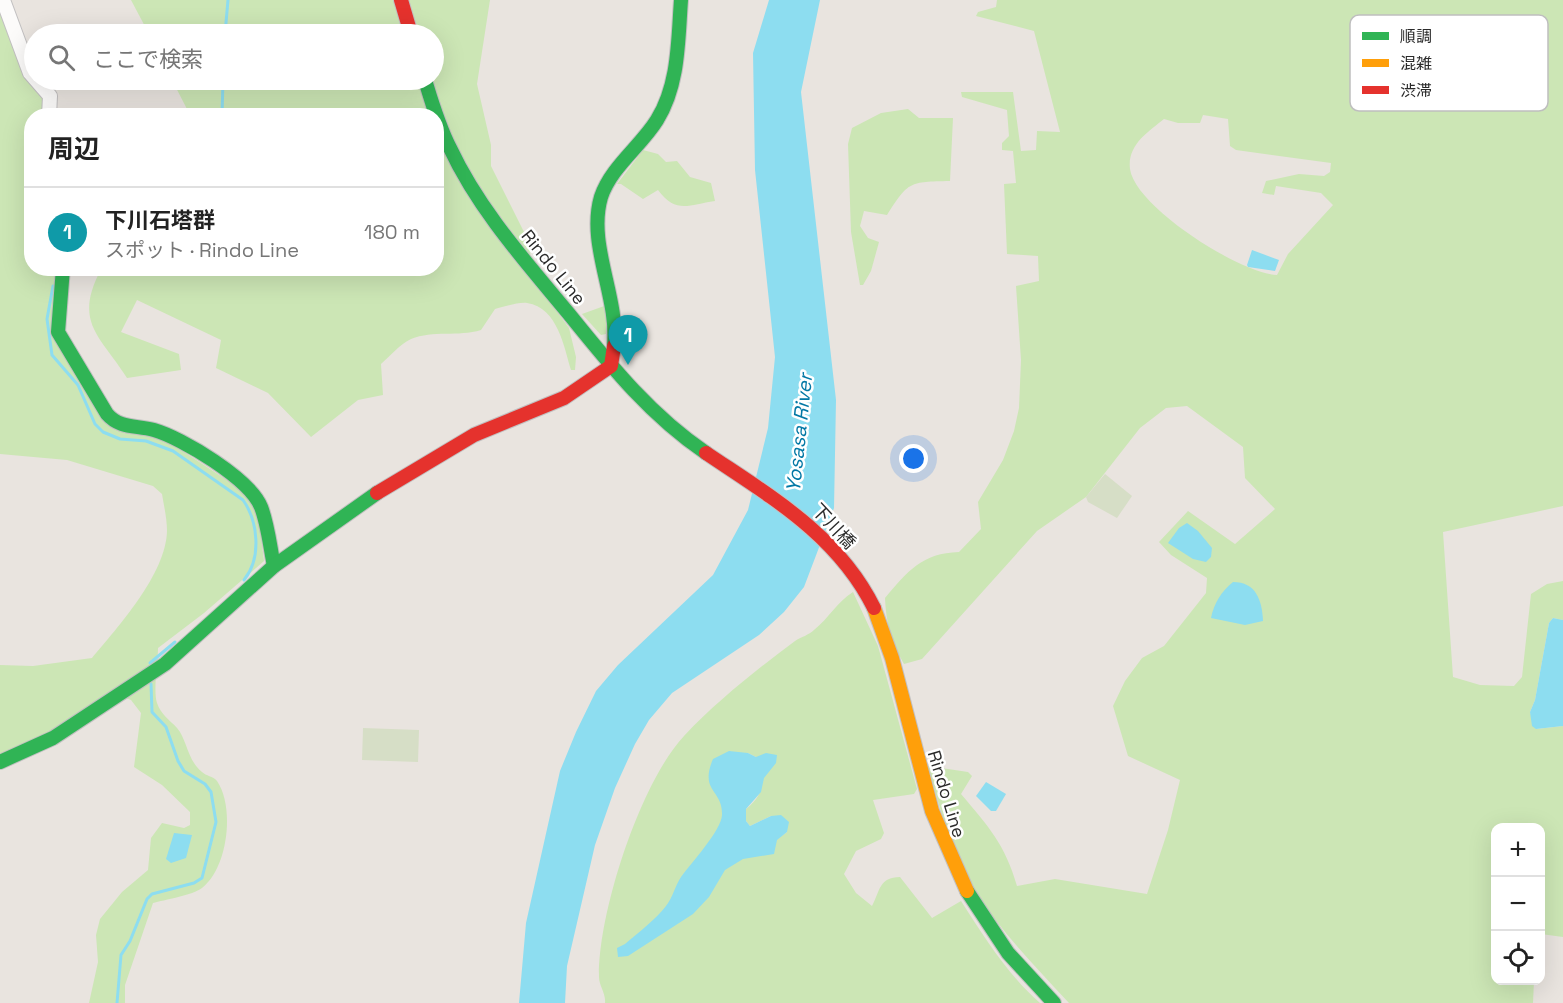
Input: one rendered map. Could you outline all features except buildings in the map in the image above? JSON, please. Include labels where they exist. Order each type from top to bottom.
[{"type":"street","points":[[3,0],[24,57]]},
{"type":"street","points":[[401,0],[408,24]]},
{"type":"street","points":[[0,762],[53,738],[146,677],[190,643],[274,566],[363,501],[474,435],[564,398],[611,366],[616,336],[598,213],[601,196],[658,120],[667,101],[672,81],[681,0]]},
{"type":"street","points":[[45,90],[50,96],[49,108]]},
{"type":"street","name":"Rindo Line","points":[[429,90],[435,108]]},
{"type":"street","name":"Rindo Line","points":[[444,131],[452,153],[475,194],[611,366],[667,424],[729,466]]},
{"type":"street","points":[[62,276],[58,332],[86,375],[107,414],[113,421],[126,426],[154,430],[187,444],[246,486],[261,506],[274,566]]},
{"type":"street","name":"下川橋","points":[[729,466],[796,512],[828,543],[852,572]]},
{"type":"street","name":"Rindo Line","points":[[852,572],[865,590],[889,649],[922,778],[948,855],[969,898],[991,934],[1054,1003]]},
{"type":"green space","points":[[131,0],[490,0],[477,84],[491,145],[491,166],[530,244],[531,276],[569,328],[576,357],[575,370],[571,370],[558,330],[546,312],[538,306],[527,303],[495,309],[481,330],[419,336],[407,341],[381,364],[383,395],[358,400],[311,437],[268,393],[216,368],[221,340],[137,300],[121,332],[179,354],[181,370],[127,378],[93,328],[89,303],[98,276],[444,276],[444,108],[186,108],[177,90],[444,90],[444,24],[144,24]]},
{"type":"green space","points":[[997,0],[1563,0],[1563,506],[1443,532],[1453,677],[1480,685],[1514,686],[1522,677],[1531,594],[1547,584],[1563,581],[1563,620],[1553,618],[1549,623],[1535,700],[1530,712],[1536,729],[1563,726],[1563,937],[1545,935],[1545,823],[1491,823],[1491,985],[1534,985],[1533,1003],[1069,1003],[1009,937],[987,909],[968,879],[948,832],[928,766],[968,772],[972,776],[961,794],[1001,847],[1017,886],[1055,879],[1147,894],[1168,830],[1180,780],[1128,756],[1113,706],[1125,681],[1142,658],[1164,646],[1206,593],[1207,578],[1171,555],[1159,542],[1188,511],[1235,544],[1275,509],[1245,478],[1243,447],[1187,406],[1166,408],[1140,428],[1086,497],[1037,531],[922,659],[904,664],[890,632],[885,598],[917,565],[935,556],[959,552],[981,529],[978,502],[1003,460],[1014,431],[1019,408],[1021,360],[1016,286],[1039,281],[1038,256],[1007,254],[1004,184],[1016,183],[1013,151],[1002,150],[1002,143],[1009,136],[1007,110],[962,97],[961,92],[1013,92],[1021,151],[1036,150],[1037,131],[1060,132],[1034,31],[976,16],[978,12],[996,7]],"holes":[[[1203,115],[1228,119],[1230,146],[1236,150],[1331,163],[1330,172],[1324,176],[1299,174],[1266,181],[1262,193],[1274,195],[1276,186],[1321,193],[1333,205],[1288,254],[1277,275],[1261,272],[1240,263],[1192,236],[1150,201],[1136,184],[1130,169],[1130,160],[1135,146],[1145,134],[1164,119],[1178,123],[1200,123]]]},
{"type":"green space","points":[[0,1],[24,53],[24,90],[41,90],[44,97],[43,108],[24,108],[24,276],[65,276],[52,316],[92,401],[166,440],[248,494],[258,513],[264,561],[204,613],[158,648],[157,703],[163,714],[177,728],[193,762],[217,781],[223,792],[227,821],[226,837],[218,866],[211,879],[202,888],[153,903],[125,985],[125,1003],[89,1003],[98,962],[96,935],[100,919],[122,892],[148,870],[151,838],[162,823],[184,828],[190,825],[190,812],[162,785],[134,767],[141,713],[131,700],[116,694],[0,760],[0,665],[33,666],[92,658],[127,616],[159,565],[165,548],[167,531],[162,494],[153,486],[67,460],[0,454]]},
{"type":"green space","points":[[908,109],[919,118],[953,118],[950,181],[918,183],[911,186],[900,195],[887,215],[864,211],[860,226],[868,238],[879,242],[871,271],[863,285],[860,285],[851,232],[848,144],[852,128],[881,113]]},
{"type":"green space","points":[[643,150],[658,154],[666,162],[677,161],[690,177],[711,183],[715,201],[690,206],[677,205],[665,198],[658,190],[643,199],[621,184],[617,184]]},
{"type":"green space","points":[[607,305],[606,334],[601,335],[582,314]]},
{"type":"green space","points":[[1105,474],[1132,496],[1117,518],[1088,502],[1086,497]]},
{"type":"green space","points":[[853,592],[878,646],[917,789],[914,794],[873,800],[884,833],[881,839],[856,851],[844,874],[856,893],[872,906],[884,882],[900,877],[932,918],[961,901],[1007,968],[1040,1003],[605,1003],[599,977],[601,950],[614,885],[638,816],[652,784],[668,757],[684,736],[723,698],[795,641],[812,632]],"holes":[[[748,753],[756,757],[762,786],[757,797],[746,809],[746,821],[750,826],[771,816],[787,832],[727,859],[674,905],[722,826],[725,808]]]},
{"type":"green space","points":[[363,728],[419,730],[418,762],[362,760]]},
{"type":"water","name":"Yosasa River","points":[[769,0],[820,0],[801,92],[836,400],[834,508],[804,587],[784,612],[759,635],[672,693],[649,720],[615,788],[595,845],[567,966],[565,1003],[519,1003],[526,923],[560,771],[576,732],[596,691],[618,665],[713,575],[748,510],[768,428],[775,357],[755,170],[753,53]]},
{"type":"water","points":[[1252,250],[1279,260],[1275,271],[1248,267]]},
{"type":"water","points":[[1187,523],[1198,531],[1212,548],[1211,557],[1206,562],[1193,559],[1168,543],[1179,528]]},
{"type":"water","points":[[1233,582],[1247,585],[1256,594],[1261,606],[1263,621],[1245,625],[1211,618],[1219,598]]},
{"type":"water","points":[[1553,618],[1563,620],[1563,726],[1536,729],[1532,726],[1530,712],[1535,700],[1549,623]]},
{"type":"water","points":[[729,751],[748,753],[756,757],[766,753],[777,755],[776,763],[764,778],[761,792],[746,809],[746,821],[750,826],[771,816],[781,815],[789,822],[787,832],[777,840],[774,854],[743,859],[725,870],[709,897],[693,914],[628,956],[618,957],[617,948],[625,944],[666,906],[681,877],[717,829],[722,815],[721,806],[710,784],[709,770],[713,759]]},
{"type":"water","points":[[986,782],[1006,794],[996,811],[991,811],[976,796]]},
{"type":"water","points":[[174,833],[192,835],[186,858],[171,863],[166,859]]},
{"type":"waterway","points":[[226,24],[228,0]]},
{"type":"waterway","points":[[222,108],[223,90]]},
{"type":"waterway","points":[[53,286],[47,319],[52,355],[78,385],[95,424],[103,432],[120,439],[146,441],[173,451],[243,500],[252,518],[256,540],[254,561],[244,580]]},
{"type":"waterway","points":[[150,663],[175,642]]},
{"type":"waterway","points":[[117,1003],[121,955],[130,941],[147,899],[152,894],[194,883],[202,878],[216,822],[211,792],[205,784],[184,771],[166,727],[152,712],[151,684]]},
{"type":"traffic: fast","points":[[614,346],[612,309],[598,234],[601,197],[619,166],[657,120],[670,92],[678,46],[681,0]]},
{"type":"traffic: fast","points":[[428,90],[434,108]]},
{"type":"traffic: fast","points":[[444,136],[475,193],[504,235],[600,352],[649,406],[706,453]]},
{"type":"traffic: fast","points":[[62,276],[58,332],[107,414],[117,422],[154,430],[181,441],[214,461],[244,484],[261,507],[274,566]]},
{"type":"traffic: fast","points":[[0,762],[53,738],[165,664],[274,566],[377,493]]},
{"type":"traffic: fast","points":[[967,891],[1008,953],[1054,1003]]},
{"type":"traffic: slow","points":[[874,608],[892,658],[932,811],[967,891]]},
{"type":"traffic: jam","points":[[401,0],[408,24]]},
{"type":"traffic: jam","points":[[377,493],[474,435],[564,398],[611,366],[614,346]]},
{"type":"traffic: jam","points":[[706,453],[778,502],[822,538],[842,559],[874,608]]},
{"type":"place","name":"下川石塔群","points":[[628,365]]}]
